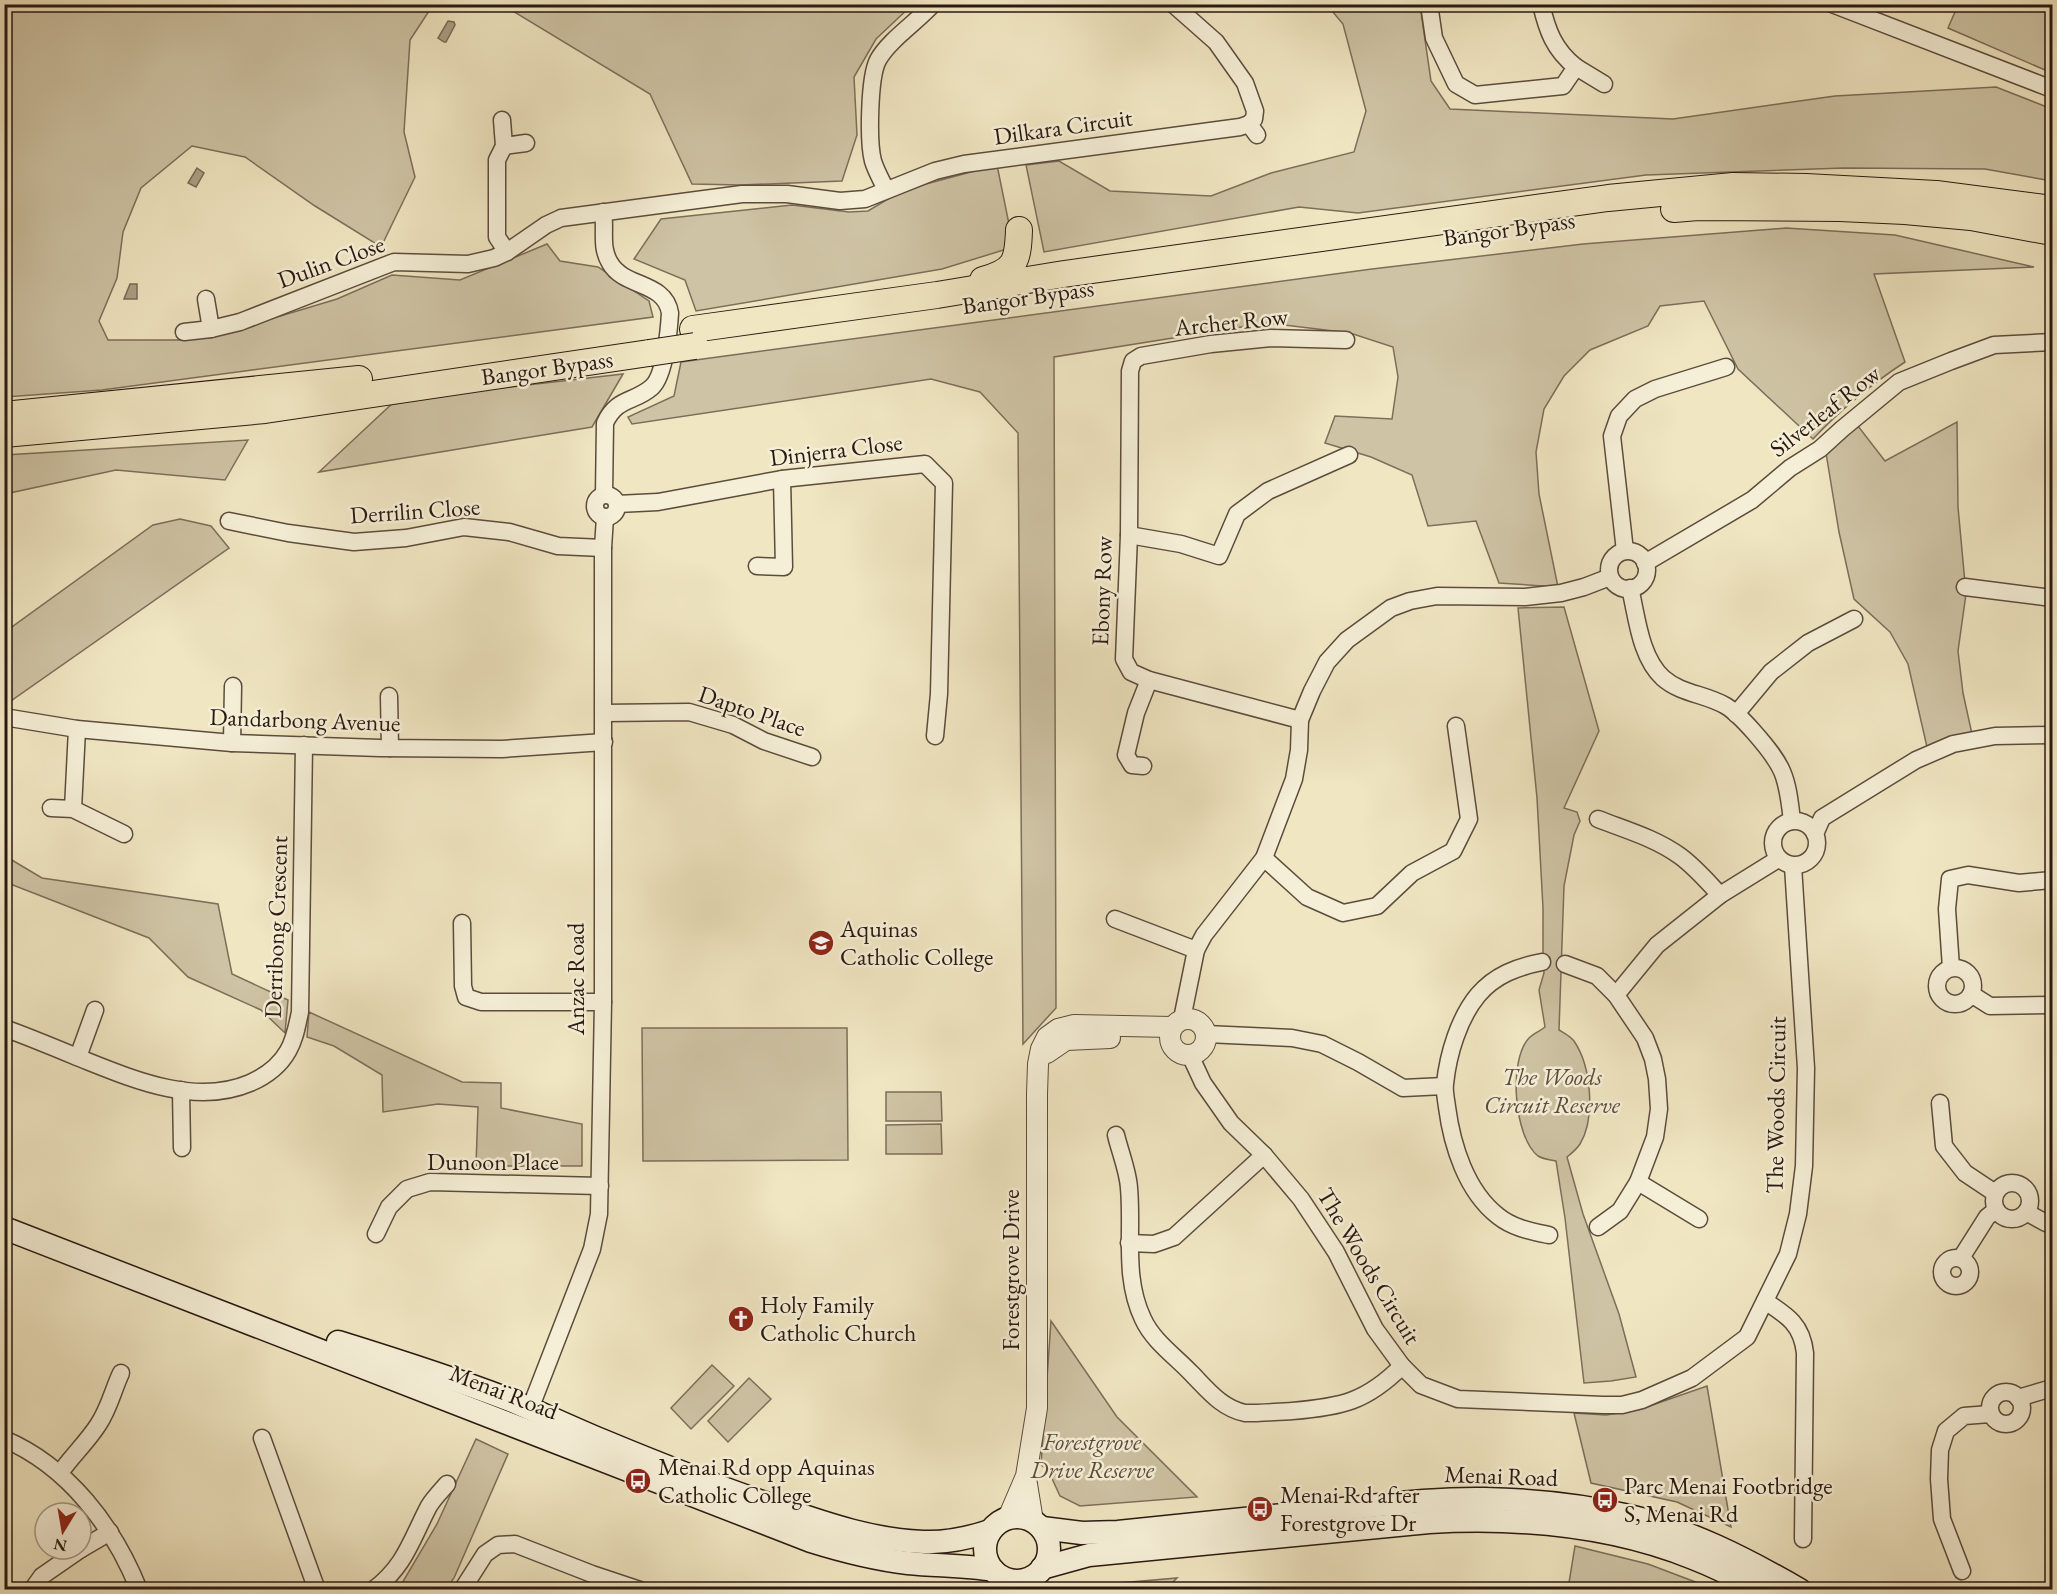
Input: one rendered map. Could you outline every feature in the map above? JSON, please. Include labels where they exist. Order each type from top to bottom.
[{"type":"main road","name":"Bangor Bypass","points":[[694,338],[1064,274],[1608,198],[1733,186],[1806,187],[1936,194],[2052,209]]},
{"type":"main road","name":"Bangor Bypass","points":[[4,435],[265,410],[694,338],[1575,219],[1698,207],[1840,208],[1971,217],[2052,231]]},
{"type":"main road","points":[[937,295],[1001,275],[1015,262],[1019,230],[1035,265],[1046,271],[1064,274]]},
{"type":"main road","name":"Bangor Bypass","points":[[4,415],[367,378],[649,345]]},
{"type":"main road","name":"Menai Road","points":[[4,1214],[283,1323],[462,1382],[526,1418],[600,1439],[750,1498],[844,1530],[885,1539],[925,1542],[950,1541],[990,1531]]},
{"type":"main road","name":"Menai Road","points":[[4,1228],[526,1418],[811,1541],[865,1557],[909,1563],[971,1566],[999,1579]]},
{"type":"main road","name":"Menai Road","points":[[1037,1525],[1066,1532],[1118,1532],[1423,1501],[1484,1499],[1535,1501],[1602,1511],[1669,1528],[1722,1548],[1800,1590]]},
{"type":"main road","points":[[1017,1516],[1037,1525],[1048,1541],[1048,1552],[1030,1579],[1011,1581],[999,1579],[987,1561],[984,1551],[990,1531],[997,1523],[1017,1516]]},
{"type":"main road","name":"Menai Road","points":[[1030,1579],[1065,1561],[1089,1555],[1477,1519],[1534,1521],[1622,1535],[1693,1558],[1759,1590]]},
{"type":"street","points":[[886,190],[873,160],[871,93],[873,72],[885,51],[933,4]]},
{"type":"street","name":"Dilkara Circuit","points":[[603,212],[742,194],[765,193],[853,201],[865,199],[935,171],[964,164],[1240,127],[1253,130],[1255,111],[1249,92],[1239,74],[1216,42],[1173,4]]},
{"type":"street","points":[[1429,4],[1434,38],[1456,84],[1475,95],[1563,86],[1576,67]]},
{"type":"street","points":[[1542,4],[1546,26],[1560,53],[1576,67],[1604,84]]},
{"type":"street","points":[[1832,4],[2052,89]]},
{"type":"street","points":[[502,120],[504,146],[497,160],[496,237],[507,252]]},
{"type":"street","points":[[504,146],[526,143]]},
{"type":"street","points":[[603,212],[603,249],[610,264],[625,277],[657,292],[669,307],[670,313],[661,371],[656,384],[618,405],[605,423],[603,431],[611,499]]},
{"type":"street","name":"Dulin Close","points":[[184,332],[240,322],[394,262],[468,264],[494,258],[561,218],[603,212]]},
{"type":"street","points":[[206,299],[211,329]]},
{"type":"street","name":"Archer Row","points":[[1130,371],[1133,361],[1141,356],[1211,344],[1271,338],[1346,340]]},
{"type":"street","name":"Silverleaf Row","points":[[1645,563],[1752,500],[1790,468],[1820,449],[1899,382],[1994,345],[2052,342]]},
{"type":"street","points":[[1625,551],[1612,436],[1619,416],[1635,399],[1654,389],[1726,366]]},
{"type":"street","name":"Ebony Row","points":[[1130,371],[1129,535],[1124,659],[1131,672],[1149,680],[1300,720]]},
{"type":"street","points":[[1129,535],[1181,544],[1219,556],[1237,514],[1268,490],[1348,455]]},
{"type":"street","name":"Dinjerra Close","points":[[611,499],[658,501],[782,479],[925,464],[944,483],[939,694],[934,736]]},
{"type":"street","points":[[757,566],[784,567],[782,479]]},
{"type":"street","name":"Anzac Road","points":[[526,1418],[592,1249],[597,1230],[600,1186],[603,1002],[603,548],[605,517],[615,513],[611,499]]},
{"type":"street","name":"Derrilin Close","points":[[229,521],[288,533],[354,542],[406,538],[464,527],[510,531],[558,546],[603,548]]},
{"type":"street","points":[[1625,551],[1637,554],[1645,563],[1646,572],[1642,581],[1630,588],[1618,586],[1610,577],[1610,563],[1616,555],[1625,551]]},
{"type":"street","points":[[1175,1028],[1195,1020],[1203,1026],[1206,1034],[1203,1048],[1190,1055],[1175,1049],[1175,1028],[1196,950],[1204,935],[1264,858],[1294,779],[1299,750],[1300,720],[1311,691],[1327,663],[1347,640],[1391,608],[1410,601],[1437,596],[1525,597],[1561,593],[1610,577]]},
{"type":"street","points":[[1965,587],[2052,598]]},
{"type":"street","points":[[1630,588],[1645,648],[1662,677],[1678,688],[1726,705],[1772,752],[1787,781],[1792,821]]},
{"type":"street","points":[[1736,714],[1771,672],[1809,643],[1854,619]]},
{"type":"street","points":[[1143,766],[1132,765],[1126,755],[1136,713],[1149,680]]},
{"type":"street","points":[[232,686],[232,743]]},
{"type":"street","points":[[389,696],[390,748]]},
{"type":"street","name":"Dapto Place","points":[[604,713],[689,712],[733,725],[764,741],[812,757]]},
{"type":"street","name":"Dandarbong Avenue","points":[[4,717],[76,729],[232,743],[502,749],[604,742]]},
{"type":"street","points":[[1264,858],[1307,897],[1343,913],[1377,906],[1412,873],[1453,851],[1469,819],[1456,726]]},
{"type":"street","points":[[73,809],[76,729]]},
{"type":"street","points":[[1815,834],[1822,818],[1916,760],[1941,749],[1960,742],[1995,736],[2052,735]]},
{"type":"street","name":"Derribong Crescent","points":[[4,1028],[111,1071],[148,1083],[181,1090],[200,1092],[241,1086],[265,1076],[278,1066],[295,1036],[300,1012],[304,745]]},
{"type":"street","points":[[51,808],[73,809],[124,834]]},
{"type":"street","points":[[1598,819],[1654,840],[1680,856],[1702,874],[1720,895]]},
{"type":"street","points":[[1616,995],[1657,945],[1720,895],[1786,862],[1806,863],[1815,853],[1817,840],[1815,834],[1805,824],[1792,821],[1785,823],[1775,832],[1773,846],[1786,862]]},
{"type":"street","name":"The Woods Circuit","points":[[1190,1055],[1203,1083],[1232,1123],[1264,1155],[1301,1199],[1330,1244],[1374,1329],[1402,1366],[1420,1385],[1458,1399],[1567,1405],[1622,1405],[1642,1400],[1692,1378],[1747,1337],[1788,1254],[1798,1214],[1804,1166],[1806,1068],[1786,862]]},
{"type":"street","points":[[1951,968],[1947,909],[1950,879],[1968,874],[2019,883],[2052,880]]},
{"type":"street","points":[[1115,919],[1196,950]]},
{"type":"street","points":[[462,923],[466,997],[481,1002],[603,1002]]},
{"type":"street","points":[[1542,962],[1508,971],[1479,994],[1469,1007],[1454,1041],[1444,1086],[1451,1134],[1463,1166],[1484,1201],[1497,1215],[1516,1227],[1549,1235]]},
{"type":"street","points":[[1565,964],[1597,976],[1616,995],[1645,1038],[1657,1079],[1659,1109],[1655,1137],[1638,1182],[1620,1211],[1598,1227]]},
{"type":"street","points":[[1951,968],[1967,973],[1973,982],[1971,994],[1963,1003],[1957,1004],[1951,1004],[1940,998],[1936,986],[1940,974],[1951,968]]},
{"type":"street","points":[[1971,994],[1990,1006],[2052,1005]]},
{"type":"street","points":[[78,1057],[95,1011]]},
{"type":"street","name":"Forestgrove Drive","points":[[1026,1476],[1037,1408],[1038,1064],[1048,1051],[1066,1040],[1175,1028]]},
{"type":"street","points":[[1206,1034],[1292,1038],[1322,1044],[1403,1088],[1444,1086]]},
{"type":"street","points":[[181,1090],[182,1148]]},
{"type":"street","points":[[1940,1103],[1944,1146],[1965,1173],[1995,1193]]},
{"type":"street","points":[[1116,1135],[1129,1187],[1131,1281],[1143,1320],[1167,1351],[1179,1360],[1221,1403],[1236,1411],[1253,1413],[1323,1408],[1355,1400],[1377,1389],[1402,1366]]},
{"type":"street","points":[[1129,1243],[1154,1244],[1174,1237],[1264,1155]]},
{"type":"street","name":"Dunoon Place","points":[[376,1234],[389,1207],[407,1189],[430,1182],[600,1186]]},
{"type":"street","points":[[1638,1182],[1699,1219]]},
{"type":"street","points":[[2004,1184],[2022,1185],[2030,1201],[2026,1212],[2010,1219],[2005,1218],[1996,1210],[1993,1199],[1995,1193],[2004,1184]]},
{"type":"street","points":[[1962,1258],[1987,1217],[1996,1210]]},
{"type":"street","points":[[2026,1212],[2046,1222],[2052,1222]]},
{"type":"street","points":[[1765,1301],[1796,1325],[1804,1339],[1803,1539]]},
{"type":"street","points":[[60,1473],[99,1424],[120,1373]]},
{"type":"street","points":[[2019,1398],[2052,1388]]},
{"type":"street","points":[[2010,1392],[2019,1398],[2022,1408],[2014,1422],[2003,1424],[1990,1414],[1991,1400],[1999,1393],[2010,1392]]},
{"type":"street","points":[[1962,1571],[1942,1519],[1938,1479],[1940,1450],[1946,1431],[1964,1416],[1990,1414]]},
{"type":"street","points":[[262,1438],[317,1590]]},
{"type":"street","points":[[4,1439],[60,1473],[90,1506],[110,1532],[131,1569],[139,1590]]},
{"type":"street","points":[[1008,1518],[1026,1476]]},
{"type":"street","points":[[1026,1476],[1037,1525]]},
{"type":"street","points":[[373,1590],[387,1580],[403,1559],[430,1504],[447,1484]]},
{"type":"street","points":[[93,1542],[110,1532]]},
{"type":"street","points":[[462,1590],[484,1554],[498,1545],[515,1544],[635,1589]]},
{"type":"street","points":[[32,1590],[42,1576],[64,1561]]},
{"type":"green space","points":[[5,5],[433,5],[410,40],[404,132],[415,177],[381,247],[315,206],[245,157],[192,146],[141,188],[123,232],[117,278],[99,321],[108,340],[183,340],[211,337],[337,299],[392,275],[460,280],[547,244],[560,261],[598,267],[649,301],[653,317],[102,390],[5,397]]},
{"type":"green space","points":[[503,5],[912,5],[876,39],[854,77],[857,135],[842,181],[741,185],[692,184],[650,94]]},
{"type":"green space","points":[[1327,5],[1420,5],[1431,81],[1450,109],[1673,119],[1835,96],[1996,87],[2052,109],[2052,181],[1985,169],[1844,168],[1646,175],[1358,213],[1299,207],[1044,252],[1026,165],[1059,161],[1110,191],[1211,196],[1271,173],[1354,152],[1366,111],[1343,24]]},
{"type":"green space","points":[[1958,5],[2052,5],[2052,73],[1948,28]]},
{"type":"green space","points":[[997,165],[1009,224],[1007,249],[942,269],[696,311],[685,280],[634,259],[661,219],[792,205],[849,212],[868,211],[893,196],[926,184]]},
{"type":"green space","points":[[1786,228],[1895,235],[2034,267],[1874,274],[1905,362],[1857,398],[1813,439],[1738,369],[1704,301],[1660,306],[1648,326],[1590,350],[1564,376],[1544,409],[1536,452],[1539,494],[1558,587],[1499,583],[1476,521],[1428,526],[1412,475],[1371,457],[1325,443],[1335,416],[1392,419],[1398,377],[1393,347],[1350,333],[1267,323],[1054,357],[1056,1008],[1023,1044],[1018,433],[980,392],[931,379],[632,424],[628,417],[674,396],[681,362],[1372,269],[1583,244]]},
{"type":"green space","points":[[623,374],[592,427],[319,472],[396,400]]},
{"type":"green space","points":[[1957,422],[1958,507],[1966,594],[1958,651],[1963,693],[1972,734],[1927,747],[1908,664],[1890,632],[1854,599],[1839,532],[1826,453],[1858,426],[1885,461]]},
{"type":"green space","points":[[248,440],[225,480],[116,470],[5,494],[5,455]]},
{"type":"green space","points":[[180,519],[211,526],[229,548],[5,705],[5,632],[153,525]]},
{"type":"green space","name":"The Woods Circuit Reserve","points":[[1564,607],[1599,731],[1564,808],[1577,812],[1580,821],[1574,835],[1564,886],[1559,1030],[1572,1039],[1580,1051],[1588,1077],[1590,1106],[1585,1133],[1579,1146],[1567,1157],[1583,1214],[1619,1314],[1636,1377],[1584,1383],[1556,1161],[1538,1156],[1530,1146],[1519,1116],[1516,1080],[1522,1049],[1529,1038],[1545,1027],[1539,990],[1544,973],[1537,798],[1518,608]]},
{"type":"green space","points":[[5,856],[42,878],[218,904],[232,974],[288,1000],[285,1033],[261,1010],[188,977],[149,938],[5,882]]},
{"type":"green space","points":[[309,1012],[462,1082],[501,1083],[501,1108],[582,1124],[582,1166],[476,1166],[478,1107],[438,1104],[383,1112],[382,1075],[334,1046],[307,1037]]},
{"type":"green space","points":[[642,1028],[847,1028],[848,1160],[643,1161]]},
{"type":"green space","points":[[886,1092],[941,1092],[942,1121],[886,1121]]},
{"type":"green space","points":[[941,1124],[942,1154],[886,1154],[886,1125]]},
{"type":"green space","name":"Forestgrove Drive Reserve","points":[[1051,1321],[1117,1417],[1197,1497],[1080,1506],[1060,1496],[1048,1470],[1041,1465]]},
{"type":"green space","points":[[712,1365],[734,1386],[691,1429],[671,1408]]},
{"type":"green space","points":[[749,1378],[771,1399],[728,1442],[708,1421]]},
{"type":"green space","points":[[1707,1386],[1731,1527],[1677,1502],[1591,1483],[1574,1413],[1606,1415],[1638,1410]]},
{"type":"green space","points":[[476,1439],[508,1454],[454,1578],[446,1589],[398,1590],[437,1524]]},
{"type":"green space","points":[[1575,1546],[1648,1564],[1714,1589],[1568,1589]]},
{"type":"green space","points":[[1177,1578],[1166,1589],[1050,1589]]},
{"type":"shaded area","points":[[448,21],[454,22],[455,25],[444,42],[438,38]]},
{"type":"shaded area","points":[[197,168],[204,173],[196,187],[188,183]]},
{"type":"shaded area","points":[[130,284],[137,284],[137,299],[124,299]]},
{"type":"place","name":"Aquinas Catholic College","points":[[821,943]]},
{"type":"place","name":"Holy Family Catholic Church","points":[[741,1319]]},
{"type":"place","name":"Menai Rd opp Aquinas Catholic College","points":[[638,1481]]},
{"type":"place","name":"Parc Menai Footbridge S, Menai Rd","points":[[1605,1500]]},
{"type":"place","name":"Menai Rd after Forestgrove Dr","points":[[1260,1509]]}]
